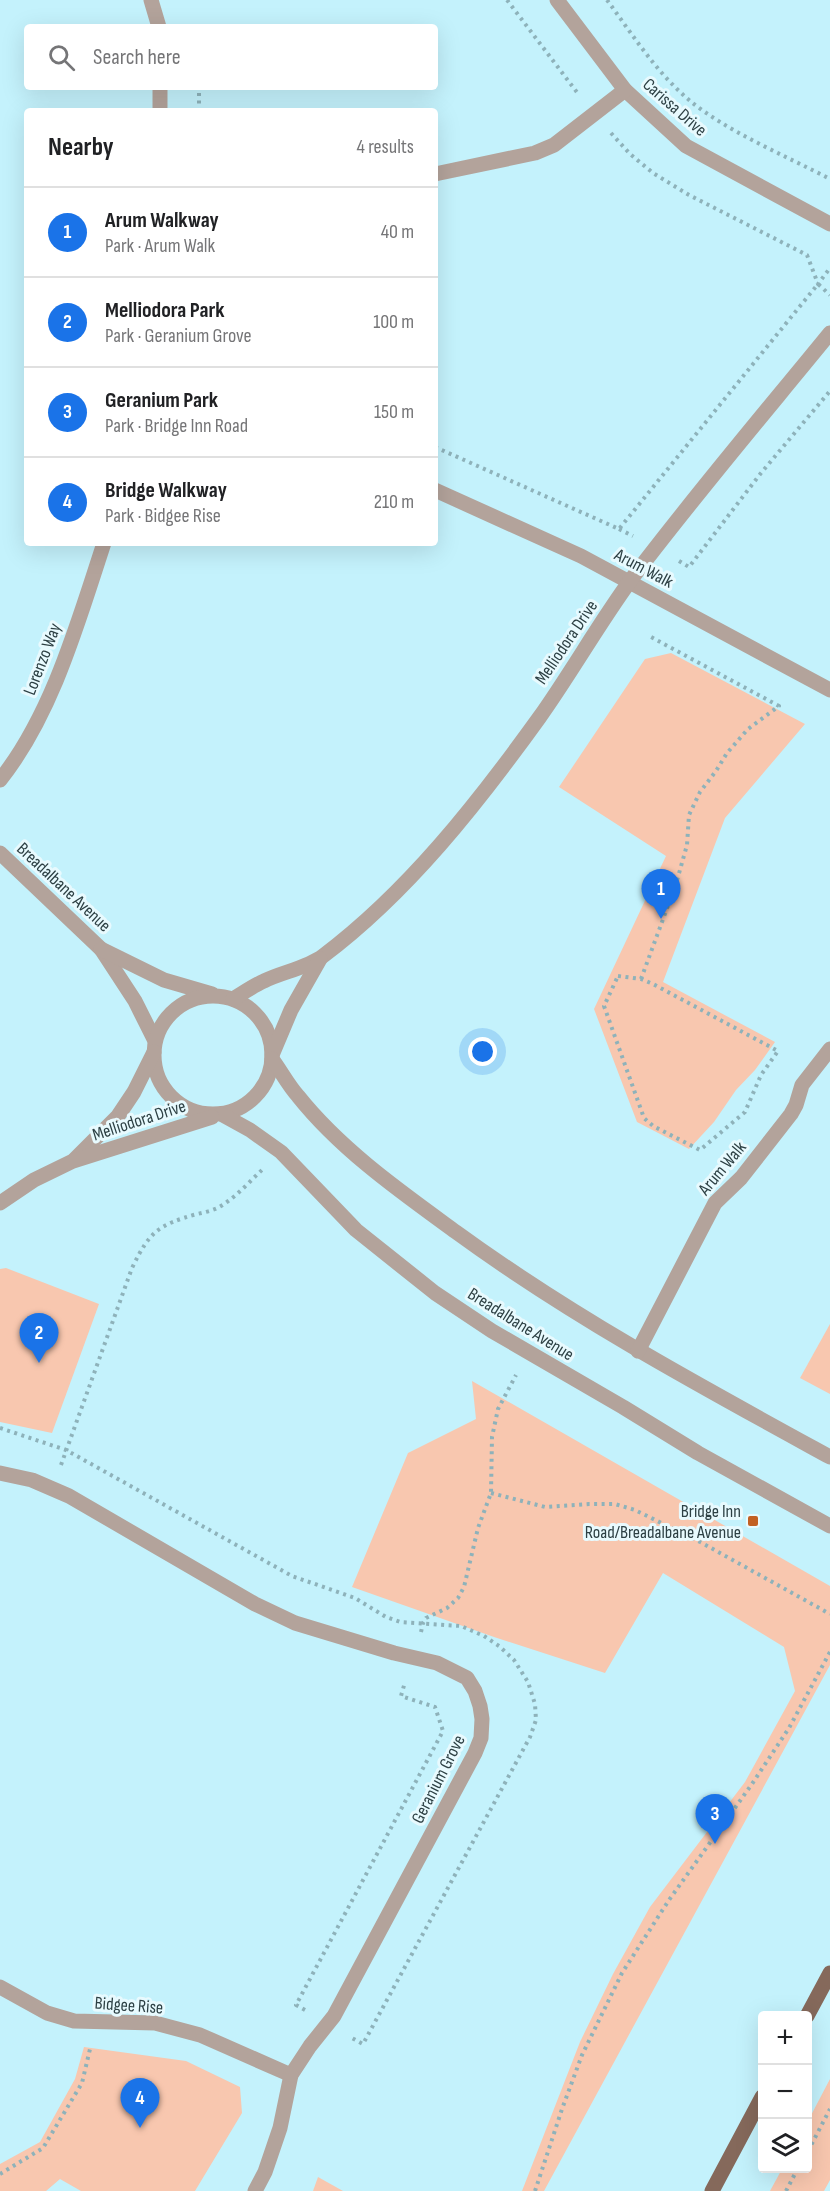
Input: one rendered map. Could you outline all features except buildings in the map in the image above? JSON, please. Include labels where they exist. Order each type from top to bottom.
[{"type":"main road","points":[[810,2011],[830,1972]]},
{"type":"main road","points":[[711,2191],[758,2105]]},
{"type":"street","points":[[151,0],[158,24]]},
{"type":"street","name":"Carissa Drive","points":[[556,0],[626,90],[686,147],[830,224]]},
{"type":"street","points":[[160,90],[160,108]]},
{"type":"street","points":[[438,173],[535,153],[554,145],[626,90]]},
{"type":"street","name":"Melliodora Drive","points":[[227,998],[320,959],[388,900],[481,795],[540,716],[630,582],[691,503],[830,333]]},
{"type":"street","name":"Arum Walk","points":[[438,491],[560,546],[830,690]]},
{"type":"street","name":"Lorenzo Way","points":[[0,780],[21,753],[39,719],[85,603],[103,546]]},
{"type":"street","name":"Breadalbane Avenue","points":[[0,853],[101,949],[135,1001],[154,1047]]},
{"type":"street","name":"Breadalbane Avenue","points":[[101,949],[164,980],[227,998]]},
{"type":"street","name":"Melliodora Drive","points":[[272,1057],[291,1010],[320,959]]},
{"type":"street","points":[[204,997],[227,998],[249,1008],[261,1021],[269,1038],[272,1057],[268,1079],[256,1096],[240,1108],[219,1115],[198,1113],[179,1104],[165,1090],[156,1072],[154,1047],[162,1025],[173,1011],[188,1002],[204,997]]},
{"type":"street","name":"Melliodora Drive","points":[[73,1161],[117,1116],[134,1092],[154,1047]]},
{"type":"street","name":"Arum Walk","points":[[638,1351],[715,1203],[741,1178],[791,1114],[802,1085],[830,1049]]},
{"type":"street","name":"Breadalbane Avenue","points":[[272,1057],[297,1096],[331,1133],[373,1168],[493,1259],[557,1303],[638,1351],[830,1457]]},
{"type":"street","name":"Melliodora Drive","points":[[0,1203],[34,1180],[73,1161],[219,1115]]},
{"type":"street","name":"Breadalbane Avenue","points":[[219,1115],[250,1130],[280,1152],[334,1209],[435,1293],[527,1353],[830,1526]]},
{"type":"street","name":"Geranium Grove","points":[[0,1473],[32,1480],[69,1496],[255,1604],[295,1623],[394,1653],[437,1663],[467,1678],[475,1691],[482,1719],[481,1738],[475,1753],[334,2016],[291,2075],[280,2128],[265,2172],[255,2191]]},
{"type":"street","name":"Bidgee Rise","points":[[0,1987],[47,2013],[74,2021],[156,2023],[200,2035],[291,2075]]},
{"type":"path","points":[[607,0],[659,69],[688,99],[724,124],[830,179]]},
{"type":"path","points":[[199,90],[199,108]]},
{"type":"path","points":[[438,448],[619,529],[818,284],[830,295]]},
{"type":"path","points":[[641,979],[676,884],[687,845],[689,815],[692,807],[734,745],[748,729],[779,706],[651,637]]},
{"type":"path","points":[[618,976],[641,979],[778,1052],[761,1075],[744,1112],[700,1150],[653,1126],[644,1118],[604,1006],[618,976]]},
{"type":"path","points":[[53,1489],[132,1268],[148,1239],[168,1223],[210,1211],[224,1204],[280,1152]]},
{"type":"path","points":[[0,1428],[66,1449],[292,1576],[355,1598],[386,1617],[400,1622],[423,1623],[426,1618],[447,1608],[458,1598],[469,1570],[478,1528],[491,1493],[492,1437],[498,1409],[527,1353]]},
{"type":"path","points":[[491,1493],[545,1507],[615,1504],[635,1510],[830,1614]]},
{"type":"path","points":[[535,2191],[582,2055],[622,1973],[669,1900],[783,1737],[830,1652]]},
{"type":"path","points":[[0,2174],[43,2148],[82,2083],[97,2022]]},
{"type":"path","points":[[812,2142],[830,2109]]},
{"type":"path","points":[[786,2191],[796,2173]]},
{"type":"shaded area","points":[[671,653],[805,724],[725,818],[663,982],[775,1042],[755,1070],[736,1090],[714,1122],[689,1149],[637,1122],[594,1009],[666,856],[559,787],[645,659]]},
{"type":"shaded area","points":[[6,1268],[99,1304],[52,1433],[0,1422],[0,1269]]},
{"type":"shaded area","points":[[830,1324],[830,1394],[800,1378]]},
{"type":"shaded area","points":[[472,1381],[830,1586],[830,1665],[544,2191],[522,2191],[580,2042],[613,1974],[650,1907],[745,1782],[795,1691],[784,1647],[663,1573],[605,1673],[352,1587],[408,1453],[476,1419]]},
{"type":"shaded area","points":[[84,2047],[186,2061],[240,2087],[242,2113],[195,2191],[81,2191],[60,2179],[46,2191],[0,2191],[0,2164],[40,2142],[75,2079]]},
{"type":"shaded area","points":[[830,2079],[830,2180],[824,2191],[770,2191],[780,2173],[812,2173],[812,2113]]},
{"type":"shaded area","points":[[318,2177],[343,2191],[313,2191]]},
{"type":"place","name":"Arum Walkway","points":[[661,919]]},
{"type":"place","name":"Melliodora Park","points":[[39,1363]]},
{"type":"place","name":"Bridge Inn Road/Breadalbane Avenue","points":[[753,1521]]},
{"type":"place","name":"Geranium Park","points":[[715,1844]]},
{"type":"place","name":"Bridge Walkway","points":[[140,2128]]}]
